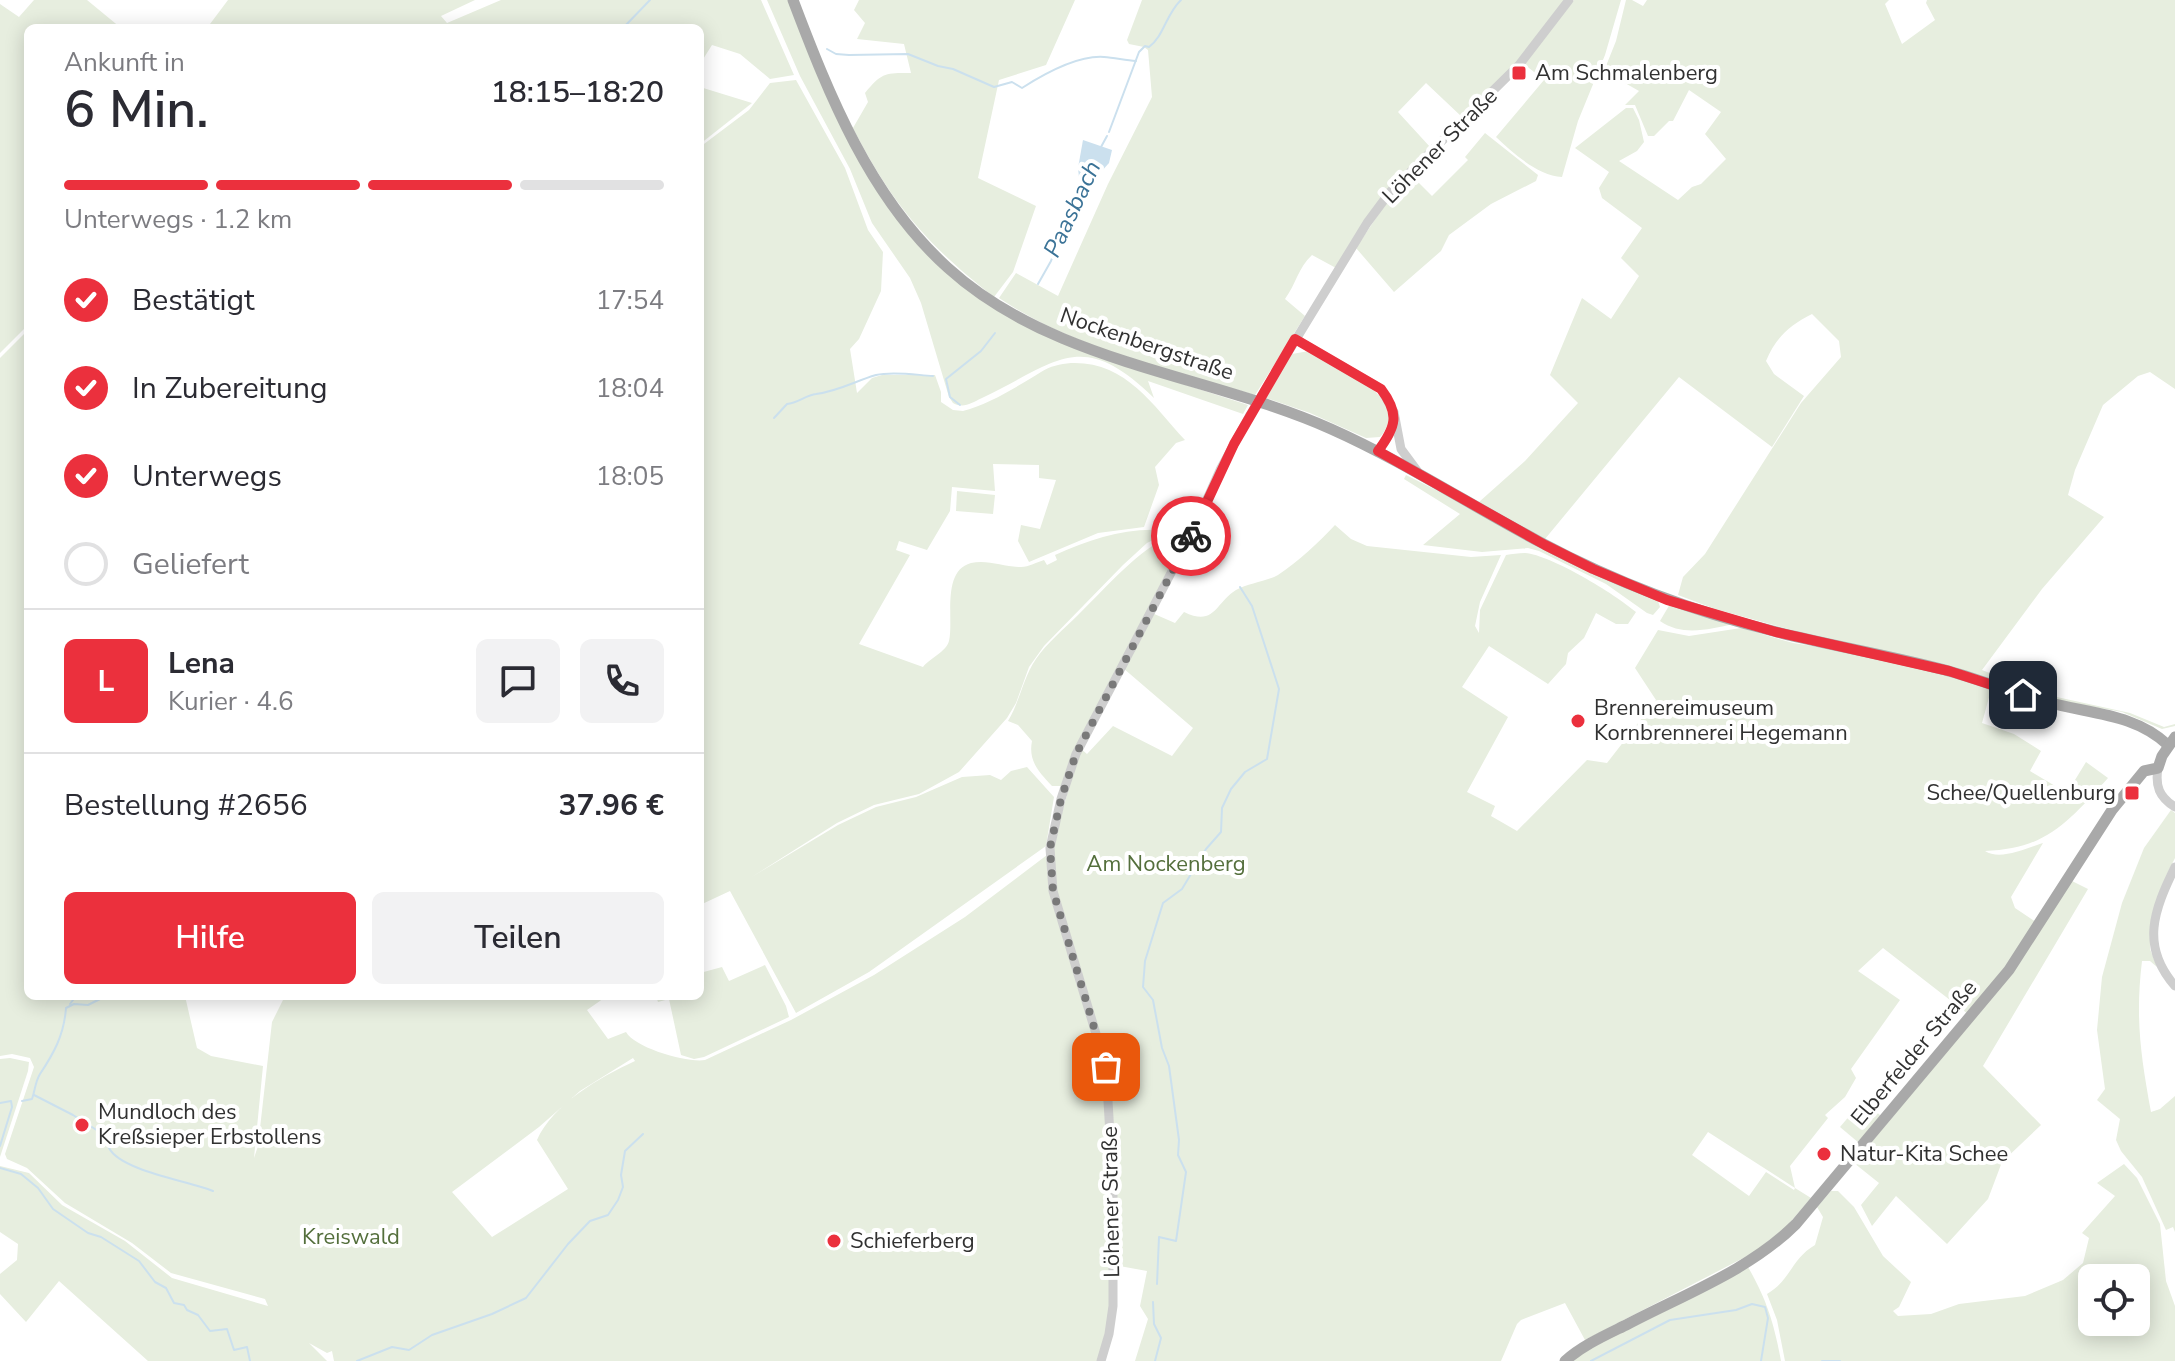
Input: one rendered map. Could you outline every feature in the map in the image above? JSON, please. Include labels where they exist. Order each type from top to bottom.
[{"type":"main road","name":"Nockenbergstraße","points":[[793,0],[837,106],[865,160],[903,217],[947,267],[989,298],[1028,321],[1093,351],[1308,419],[1382,454],[1557,551],[1667,600],[1776,632],[1949,671],[2045,702],[2130,720],[2172,741]]},
{"type":"main road","points":[[2158,768],[2172,741]]},
{"type":"main road","name":"Elberfelder Straße","points":[[1565,1361],[1601,1338],[1749,1261],[1767,1250],[1796,1224],[2009,970],[2117,804],[2144,771],[2158,768]]},
{"type":"street","name":"Löhener Straße","points":[[1101,1361],[1113,1306],[1113,1186],[1106,1067],[1053,891],[1050,848],[1061,799],[1076,754],[1250,415],[1367,223],[1390,192],[1519,65],[1569,0]]},
{"type":"street","points":[[1295,339],[1381,389],[1389,399],[1404,455],[1420,475]]},
{"type":"street","points":[[1382,454],[1395,419]]},
{"type":"street","points":[[1382,454],[1398,438]]},
{"type":"street","points":[[2158,768],[2158,790],[2174,806]]},
{"type":"street","points":[[2175,867],[2161,904],[2153,938],[2158,961],[2175,986]]},
{"type":"green space","points":[[34,0],[87,0],[116,24],[24,24],[24,329],[0,353],[0,4],[19,17]]},
{"type":"green space","points":[[228,0],[475,0],[441,16],[447,23],[501,0],[761,0],[794,75],[770,79],[740,54],[712,45],[704,58],[704,24],[210,24]]},
{"type":"green space","points":[[767,0],[788,0],[860,161],[953,278],[1115,362],[1248,405],[1243,414],[1148,381],[1154,398],[1129,376],[1107,363],[1088,357],[1051,363],[968,405],[953,403],[910,278],[872,223],[850,169],[800,76]]},
{"type":"green space","points":[[859,0],[1075,0],[1046,65],[999,80],[978,178],[1036,206],[1013,272],[994,297],[949,259],[913,222],[882,179],[853,128],[868,102],[865,93],[880,77],[911,73],[904,44],[857,39],[865,23],[854,10]]},
{"type":"green space","points":[[1142,0],[1564,0],[1519,61],[1462,117],[1426,83],[1398,112],[1431,148],[1367,219],[1336,268],[1312,255],[1303,265],[1285,299],[1305,316],[1255,395],[1091,344],[1028,316],[999,298],[1016,273],[1058,296],[1108,184],[1152,97],[1148,50],[1129,44],[1127,40]]},
{"type":"green space","points":[[1574,0],[1621,0],[1605,55],[1578,121],[1562,177],[1535,168],[1496,137],[1544,80],[1524,64]]},
{"type":"green space","points":[[1626,0],[1643,6],[1647,0],[1889,0],[1885,4],[1902,44],[1935,20],[1927,0],[2175,0],[2175,389],[2150,372],[2138,376],[2103,405],[2075,470],[2068,495],[2104,517],[2042,589],[1982,670],[2043,694],[2130,713],[2164,727],[2175,726],[2162,729],[2122,712],[2061,701],[1920,659],[1799,632],[1715,609],[1678,595],[1683,577],[1705,554],[1801,403],[1841,357],[1839,341],[1812,314],[1784,333],[1766,361],[1774,374],[1804,396],[1772,447],[1679,377],[1545,539],[1479,502],[1525,461],[1578,403],[1550,375],[1582,298],[1611,319],[1639,276],[1621,258],[1642,228],[1602,198],[1599,188],[1609,172],[1575,148],[1626,108],[1633,108],[1644,142],[1637,151],[1619,161],[1678,200],[1692,187],[1701,184],[1726,159],[1705,134],[1721,112],[1689,90],[1673,121],[1669,121],[1654,136],[1648,136],[1635,105],[1625,105],[1639,91],[1604,71],[1616,41]]},
{"type":"green space","points":[[796,80],[845,168],[868,230],[883,252],[881,291],[859,339],[850,349],[857,393],[872,378],[882,375],[935,375],[941,402],[953,410],[963,411],[993,399],[1052,367],[1071,363],[1090,364],[1107,369],[1136,387],[1185,440],[1176,443],[1155,467],[1159,485],[1144,527],[1098,533],[1029,562],[1018,541],[1021,525],[1040,529],[1056,480],[1039,478],[1039,465],[993,464],[995,491],[952,487],[950,511],[927,550],[899,541],[896,550],[910,555],[859,644],[923,667],[949,641],[952,586],[962,568],[971,563],[1021,567],[1044,560],[1047,565],[1057,560],[1055,555],[1083,543],[1126,532],[1171,531],[1147,543],[1044,646],[1029,667],[1007,718],[959,772],[919,794],[874,805],[837,823],[750,878],[838,825],[876,807],[916,797],[962,777],[990,775],[1001,780],[1011,771],[1027,767],[1054,797],[1046,846],[869,972],[796,1013],[730,891],[704,903],[704,144],[749,110],[770,83]]},
{"type":"green space","points":[[704,88],[752,103],[704,141]]},
{"type":"green space","points":[[1485,133],[1538,175],[1536,181],[1491,204],[1449,235],[1441,251],[1394,292],[1356,248],[1392,194],[1411,175],[1432,196],[1468,160],[1465,157]]},
{"type":"green space","name":"Kreiswald","points":[[24,334],[24,1000],[186,1000],[197,1048],[211,1056],[263,1066],[254,1158],[272,1022],[283,1000],[601,1000],[587,1010],[608,1039],[626,1032],[640,1044],[662,1053],[705,1060],[791,1020],[874,975],[965,917],[1047,855],[1104,1068],[1110,1186],[1108,1245],[1111,1306],[1099,1361],[334,1361],[332,1351],[327,1353],[309,1343],[327,1361],[148,1361],[59,1281],[26,1322],[0,1294],[0,1274],[17,1260],[18,1244],[0,1232],[0,1166],[29,1173],[62,1205],[125,1241],[172,1278],[268,1306],[265,1299],[171,1273],[132,1243],[65,1203],[27,1168],[7,1159],[5,1154],[34,1067],[30,1058],[12,1054],[0,1056],[0,358]],"holes":[[[633,1058],[635,1061],[607,1075],[567,1103],[580,1091]],[[565,1104],[544,1127],[537,1140],[568,1189],[492,1237],[452,1192]]]},
{"type":"green space","points":[[1309,351],[1352,374],[1380,396],[1387,409],[1388,422],[1380,437],[1366,438],[1310,413],[1266,398],[1292,354]]},
{"type":"green space","points":[[1406,475],[1658,601],[1660,607],[1653,615],[1647,613],[1606,584],[1528,548],[1482,552],[1423,545],[1460,514],[1404,479]]},
{"type":"green space","points":[[957,491],[995,495],[993,514],[956,511]]},
{"type":"green space","name":"Am Nockenberg","points":[[1335,525],[1351,539],[1367,546],[1471,557],[1501,555],[1480,602],[1475,626],[1479,633],[1480,610],[1506,555],[1513,554],[1536,555],[1566,568],[1636,612],[1628,624],[1616,624],[1596,613],[1584,638],[1568,653],[1566,664],[1548,684],[1489,646],[1462,687],[1508,717],[1467,792],[1495,806],[1491,816],[1517,831],[1587,760],[1607,763],[1656,700],[1635,668],[1658,630],[1689,636],[1741,628],[1793,643],[1845,651],[1942,674],[1991,690],[1982,723],[2014,734],[2041,751],[2030,771],[2067,793],[2086,762],[2108,778],[2068,820],[2041,839],[2025,845],[1985,851],[2006,854],[2043,843],[2011,897],[2015,908],[2036,922],[1968,1014],[1883,948],[1858,971],[1900,1000],[1851,1069],[1856,1078],[1845,1097],[1825,1115],[1828,1118],[1790,1166],[1795,1188],[1811,1198],[1786,1227],[1753,1253],[1585,1340],[1565,1303],[1521,1320],[1501,1361],[1135,1361],[1148,1319],[1140,1306],[1147,1271],[1114,1265],[1110,1082],[1057,894],[1052,849],[1080,748],[1087,754],[1113,726],[1172,756],[1193,728],[1123,668],[1152,613],[1175,623],[1184,612],[1202,617],[1209,615],[1236,590],[1278,575]],"holes":[[[1708,1132],[1794,1190],[1766,1172],[1749,1196],[1692,1155]]]},
{"type":"green space","points":[[1176,532],[1186,539],[1063,786],[1052,786],[1033,760],[1032,741],[1018,725],[1008,721],[1028,674],[1045,647],[1124,569]]},
{"type":"green space","points":[[1670,604],[1734,624],[1696,630],[1678,629],[1660,621]]},
{"type":"green space","points":[[2171,810],[2175,813],[2175,858],[2166,876],[2150,931],[2150,949],[2157,967],[2150,961],[2142,961],[2139,1020],[2151,1112],[2160,1109],[2175,1096],[2175,1232],[2173,1227],[2166,1230],[2142,1177],[2121,1151],[2116,1140],[2120,1119],[2097,1100],[2105,1089],[2097,1030],[2102,977],[2122,903],[2144,848]]},
{"type":"green space","points":[[2072,881],[2088,889],[1983,1066],[2041,1125],[2002,1162],[1988,1199],[1947,1244],[1896,1196],[1872,1226],[1861,1205],[1879,1183],[1854,1163],[1996,992]]},
{"type":"green space","points":[[765,965],[789,1017],[704,1057],[694,1059],[681,1055],[669,1000],[704,1000],[704,972],[722,967],[729,981]]},
{"type":"green space","points":[[0,1059],[29,1062],[0,1157]]},
{"type":"green space","points":[[1863,1100],[1881,1116],[1859,1143],[1840,1127]]},
{"type":"green space","points":[[2124,1164],[2137,1178],[2160,1224],[2166,1281],[2175,1306],[2175,1361],[1785,1361],[1777,1320],[1767,1294],[1815,1245],[1823,1217],[1817,1207],[1831,1191],[1838,1191],[1854,1207],[1883,1256],[1911,1282],[1899,1307],[1893,1311],[1898,1316],[1931,1314],[1959,1304],[2025,1296],[2063,1280],[2078,1267],[2078,1336],[2150,1336],[2150,1264],[2082,1264],[2089,1238],[2082,1233],[2115,1196],[2097,1183]]},
{"type":"green space","points":[[1748,1267],[1769,1312],[1781,1361],[1570,1361],[1583,1351]]},
{"type":"water","points":[[1083,140],[1112,150],[1109,163],[1090,184],[1079,177]]},
{"type":"waterway","points":[[627,24],[650,0]]},
{"type":"waterway","name":"Paasbach","points":[[1109,132],[1139,52],[1154,42],[1181,0]]},
{"type":"waterway","points":[[827,49],[836,54],[849,55],[908,54],[994,87],[1012,82],[1022,88],[1050,72],[1083,59],[1104,57],[1136,61]]},
{"type":"waterway","name":"Paasbach","points":[[1101,147],[1107,136]]},
{"type":"waterway","name":"Paasbach","points":[[1038,284],[1062,231],[1073,219],[1084,177]]},
{"type":"waterway","name":"Paasbach","points":[[960,405],[950,397],[946,379],[981,351],[995,333]]},
{"type":"waterway","name":"Paasbach","points":[[774,418],[787,404],[876,375],[933,376]]},
{"type":"waterway","points":[[1157,1284],[1159,1237],[1176,1241],[1186,1172],[1178,1155],[1179,1140],[1169,1066],[1162,1048],[1153,1000],[1143,987],[1145,961],[1163,903],[1182,889],[1206,849],[1221,832],[1222,808],[1231,789],[1245,772],[1267,759],[1279,689],[1252,606],[1240,587]]},
{"type":"waterway","points":[[70,1004],[73,1000]]},
{"type":"waterway","points":[[22,1101],[32,1099],[38,1077],[61,1035],[66,1008],[74,1004],[88,1005],[98,1000]]},
{"type":"waterway","points":[[34,1095],[106,1136],[109,1148],[127,1163],[213,1191]]},
{"type":"waterway","points":[[0,1103],[11,1101],[12,1107],[0,1146]]},
{"type":"waterway","points":[[357,1361],[392,1347],[409,1350],[432,1335],[492,1314],[526,1298],[590,1221],[608,1215],[623,1187],[621,1175],[625,1151],[643,1134]]},
{"type":"waterway","points":[[0,1168],[21,1174],[38,1188],[53,1209],[88,1233],[101,1237],[139,1261],[155,1282],[166,1288],[174,1303],[184,1305],[198,1315],[210,1331],[227,1329],[234,1350],[247,1347],[250,1361]]},
{"type":"waterway","points":[[1153,1302],[1154,1324],[1161,1338],[1155,1361]]},
{"type":"waterway","points":[[1591,1361],[1670,1320],[1736,1310],[1752,1304],[1765,1307],[1768,1318],[1761,1361]]},
{"type":"waterway","points":[[1822,1361],[1840,1361]]},
{"type":"way so far","points":[[1106,1067],[1053,891],[1050,848],[1061,799],[1076,754],[1191,536]]},
{"type":"place","name":"Am Schmalenberg","points":[[1519,73]]},
{"type":"place","name":"Brennereimuseum Kornbrennerei Hegemann","points":[[1578,721]]},
{"type":"place","name":"Schee/Quellenburg","points":[[2132,793]]},
{"type":"place","name":"Mundloch des Kreßsieper Erbstollens","points":[[82,1125]]},
{"type":"place","name":"Natur-Kita Schee","points":[[1824,1154]]},
{"type":"place","name":"Schieferberg","points":[[834,1241]]},
{"type":"route","points":[[1191,536],[1220,470],[1295,339],[1369,380],[1389,399],[1395,419],[1378,451],[1507,525],[1593,569],[1667,600],[1748,624],[1949,671],[2023,695]]}]
